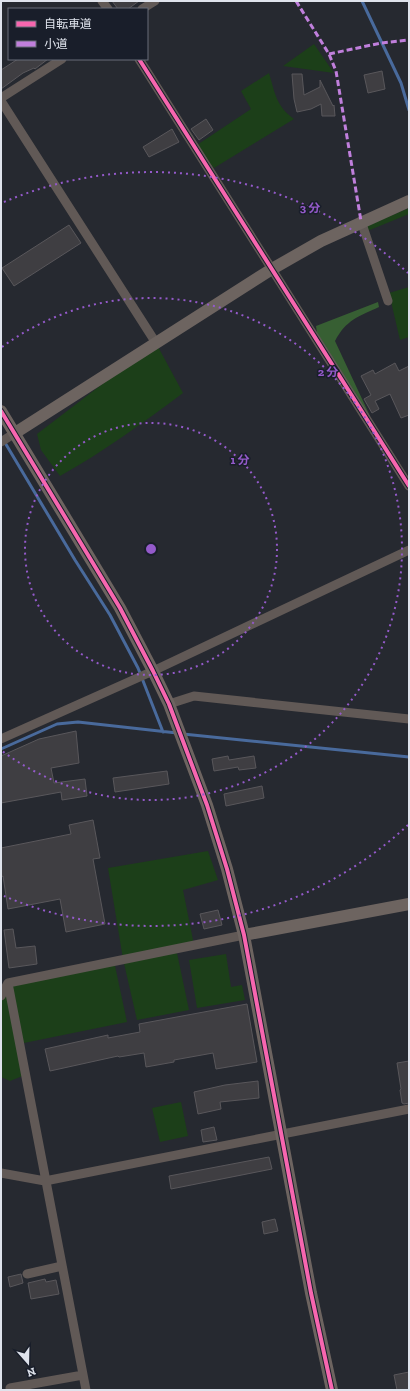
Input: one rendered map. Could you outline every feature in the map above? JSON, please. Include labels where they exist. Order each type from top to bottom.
[{"type":"street","points":[[144,8],[155,1]]},
{"type":"street","points":[[1,98],[60,60]]},
{"type":"street","points":[[140,60],[409,486]]},
{"type":"street","points":[[1,101],[156,343]]},
{"type":"street","points":[[1,442],[272,269],[321,241],[409,201]]},
{"type":"street","points":[[361,222],[388,301]]},
{"type":"street","points":[[1,411],[120,608],[153,671],[169,704],[207,805],[227,869],[244,935],[311,1293],[332,1390]]},
{"type":"street","points":[[1,739],[153,671],[409,550]]},
{"type":"street","points":[[169,704],[194,696],[409,719]]},
{"type":"street","points":[[8,983],[244,935],[409,904]]},
{"type":"street","points":[[1,996],[8,983]]},
{"type":"street","points":[[8,983],[86,1390]]},
{"type":"street","points":[[1,1173],[45,1181],[409,1109]]},
{"type":"street","points":[[27,1274],[62,1266]]},
{"type":"street","points":[[10,1388],[24,1388],[83,1375]]},
{"type":"green space","points":[[314,44],[334,73],[283,66]]},
{"type":"green space","points":[[269,73],[277,99],[283,109],[294,119],[214,168],[194,147],[251,109],[241,91]]},
{"type":"green space","points":[[409,208],[409,214],[365,232],[367,226]]},
{"type":"green space","points":[[409,287],[409,337],[400,340],[389,293]]},
{"type":"green space","points":[[378,302],[379,307],[348,323],[335,341],[370,416],[363,415],[317,333],[316,326]]},
{"type":"green space","points":[[156,343],[183,393],[123,437],[60,476],[41,450],[37,434]]},
{"type":"green space","points":[[208,851],[218,880],[183,890],[194,945],[130,959],[177,953],[189,1010],[137,1020],[123,959],[108,868]]},
{"type":"green space","points":[[226,954],[231,987],[242,985],[245,1000],[197,1008],[189,960]]},
{"type":"green space","points":[[114,961],[127,1022],[19,1044],[8,983]]},
{"type":"green space","points":[[5,988],[25,1075],[10,1081],[1,1077],[1,996]]},
{"type":"green space","points":[[181,1102],[188,1136],[160,1142],[152,1108]]},
{"type":"building","points":[[112,1],[139,1],[129,8],[117,8]]},
{"type":"building","points":[[16,60],[47,60],[35,69],[34,68],[23,73],[1,89],[1,70]]},
{"type":"building","points":[[382,71],[385,89],[368,93],[364,75]]},
{"type":"building","points":[[292,74],[302,74],[304,95],[320,87],[320,80],[333,106],[334,105],[335,116],[322,116],[321,104],[311,109],[297,112],[294,99]]},
{"type":"building","points":[[206,119],[213,130],[199,140],[191,129]]},
{"type":"building","points":[[172,129],[179,142],[149,157],[143,147]]},
{"type":"building","points":[[69,225],[81,243],[14,286],[2,268]]},
{"type":"building","points":[[395,363],[399,371],[409,366],[409,415],[401,418],[390,394],[375,401],[379,409],[372,413],[364,399],[371,395],[361,376],[373,370],[375,374]]},
{"type":"building","points":[[76,731],[79,763],[51,768],[54,783],[85,779],[87,796],[62,800],[61,792],[1,803],[1,756],[39,739]]},
{"type":"building","points":[[228,756],[229,760],[254,756],[256,768],[239,770],[238,767],[214,771],[212,759]]},
{"type":"building","points":[[167,771],[169,784],[115,792],[113,778]]},
{"type":"building","points":[[262,786],[264,798],[226,806],[224,794]]},
{"type":"building","points":[[93,820],[100,858],[93,859],[105,924],[66,932],[60,899],[8,909],[3,876],[1,877],[1,848],[71,834],[69,825]]},
{"type":"building","points":[[218,910],[222,925],[204,929],[200,914]]},
{"type":"building","points":[[13,929],[16,948],[35,946],[37,964],[9,968],[4,930]]},
{"type":"building","points":[[247,1004],[257,1062],[216,1069],[213,1053],[146,1067],[144,1053],[118,1056],[50,1071],[45,1049],[108,1035],[108,1038],[140,1032],[139,1024]]},
{"type":"building","points":[[409,1061],[409,1103],[404,1104],[402,1103],[397,1063]]},
{"type":"building","points":[[258,1081],[259,1098],[220,1102],[221,1109],[198,1114],[194,1092],[225,1085]]},
{"type":"building","points":[[214,1127],[217,1140],[203,1142],[201,1130]]},
{"type":"building","points":[[269,1157],[272,1169],[171,1189],[169,1176]]},
{"type":"building","points":[[275,1219],[278,1231],[264,1234],[262,1222]]},
{"type":"building","points":[[21,1274],[23,1283],[10,1287],[8,1277]]},
{"type":"building","points":[[45,1279],[46,1282],[56,1280],[59,1294],[31,1299],[28,1283]]},
{"type":"building","points":[[409,1372],[409,1390],[397,1390],[394,1375]]},
{"type":"waterway","points":[[362,1],[401,83],[409,110]]},
{"type":"waterway","points":[[4,441],[75,560],[110,615],[138,668],[163,732]]},
{"type":"waterway","points":[[1,749],[57,724],[78,722],[177,733]]},
{"type":"waterway","points":[[183,734],[409,757]]},
{"type":"marked path","points":[[296,1],[329,54],[336,71],[361,221]]},
{"type":"marked path","points":[[329,54],[381,43],[409,40]]},
{"type":"cycle path","points":[[140,60],[409,486]]},
{"type":"cycle path","points":[[1,411],[120,608],[153,671],[169,704],[207,805],[227,869],[244,935],[311,1293],[332,1390]]}]
